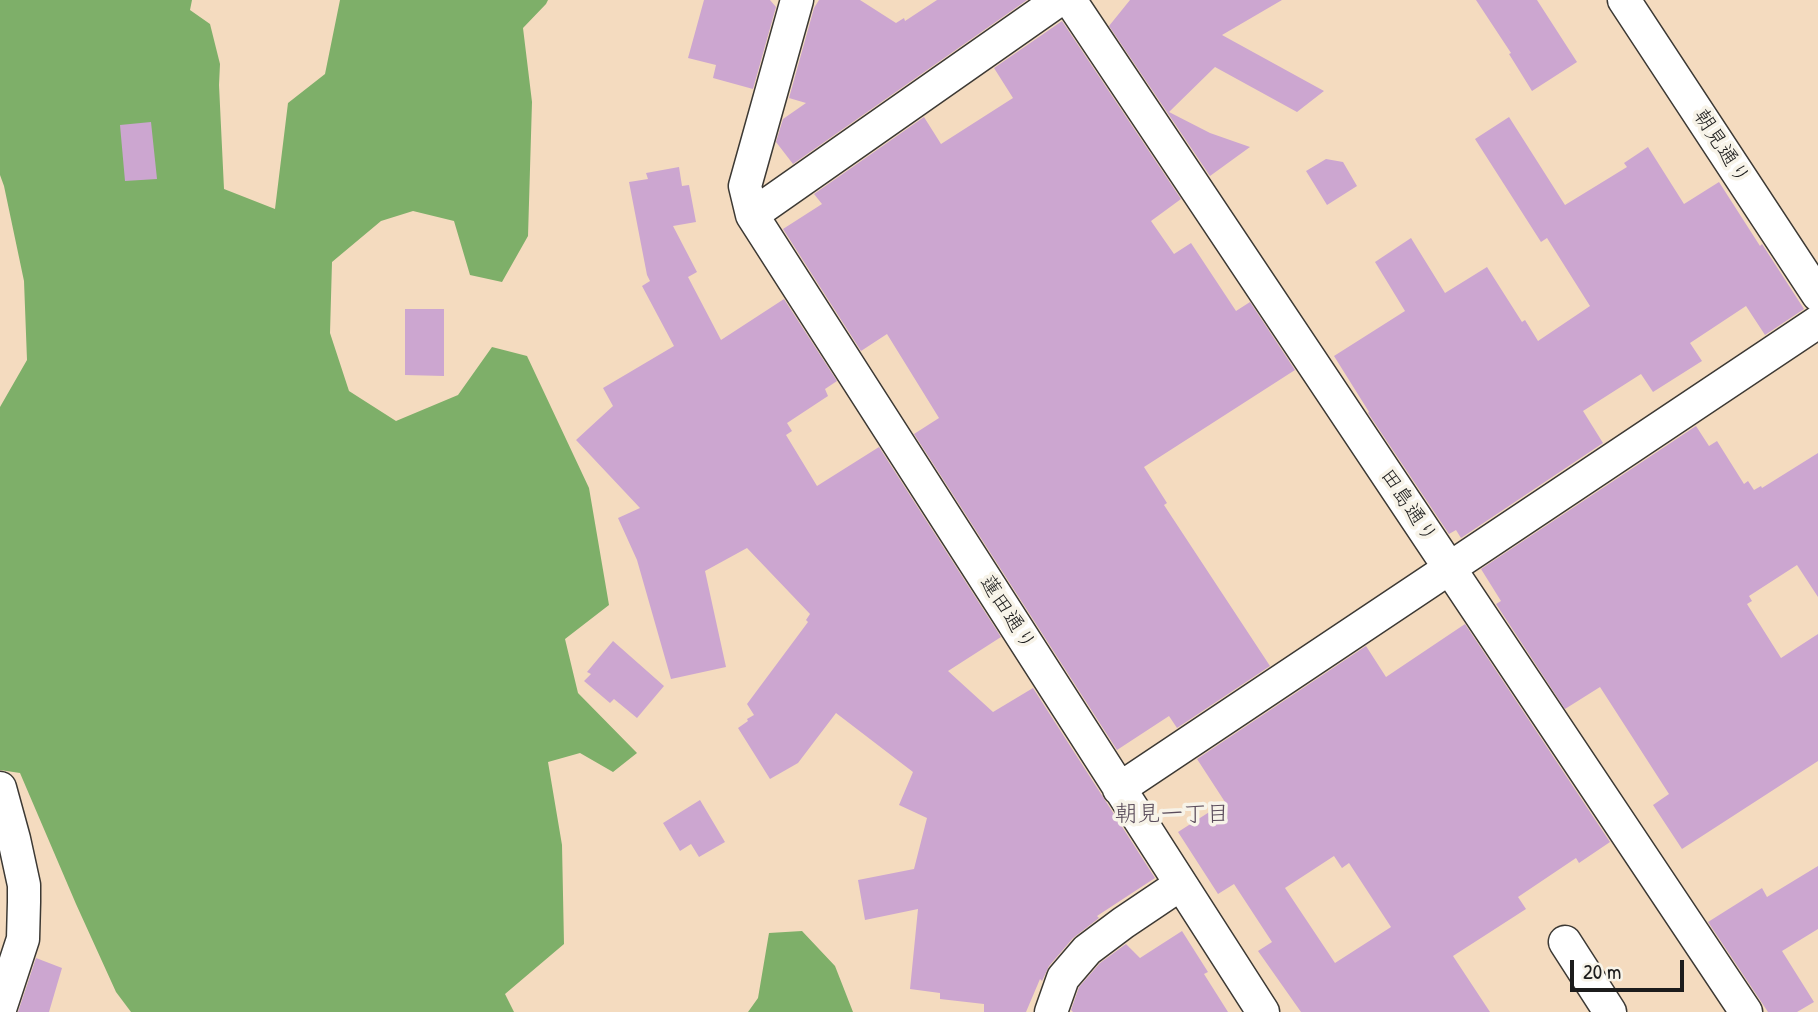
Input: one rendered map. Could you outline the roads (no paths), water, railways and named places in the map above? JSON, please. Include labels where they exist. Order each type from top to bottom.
[{"type":"street","points":[[797,0],[745,186],[751,215],[1059,0]]},
{"type":"street","name":"田島通り","points":[[1070,0],[1746,1012]]},
{"type":"street","name":"朝見通り","points":[[1624,0],[1818,295]]},
{"type":"street","name":"蓮田通り","points":[[751,215],[1263,1012]]},
{"type":"street","points":[[1119,789],[1818,322]]},
{"type":"street","points":[[0,788],[24,885],[23,939],[0,1009]]},
{"type":"street","points":[[1051,1012],[1063,978],[1087,950],[1181,884]]},
{"type":"street","points":[[1565,942],[1610,1012]]},
{"type":"district","name":"朝見一丁目","points":[[1172,815]]}]
